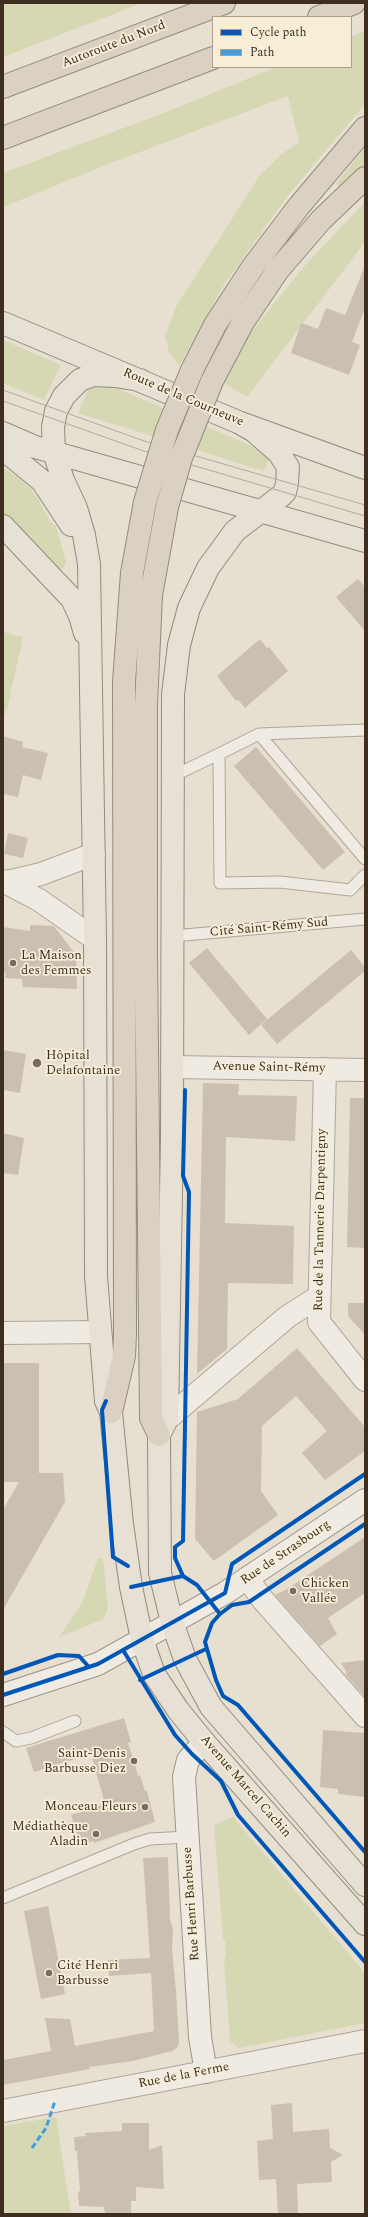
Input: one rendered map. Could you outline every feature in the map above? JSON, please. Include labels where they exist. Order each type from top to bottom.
[{"type":"highway","name":"Autoroute du Nord","points":[[3,87],[224,3]]},
{"type":"highway","points":[[322,16],[354,3]]},
{"type":"highway","points":[[3,138],[212,58]]},
{"type":"highway","points":[[111,1412],[124,1356],[125,1334],[124,682],[132,573],[145,502],[167,430],[192,370],[215,325],[252,268],[299,206],[365,128]]},
{"type":"highway","points":[[163,1427],[150,1418],[146,952],[146,713],[151,595],[167,507],[183,452],[212,381],[243,322],[278,270],[321,220],[365,178]]},
{"type":"main road","name":"Route de la Courneuve","points":[[3,323],[238,422],[365,468]]},
{"type":"main road","points":[[92,671],[89,564],[87,546],[76,508],[63,480],[54,452],[54,420],[56,411],[71,388],[80,380],[94,375],[115,376],[140,380]]},
{"type":"main road","name":"Avenue Marcel Cachin","points":[[238,422],[254,431],[280,453],[288,467],[285,492],[262,512],[235,530],[208,568],[189,608],[179,645],[173,694],[172,1067],[160,1573],[172,1622],[185,1658],[211,1707],[365,1885]]},
{"type":"main road","points":[[3,433],[35,447],[365,541]]},
{"type":"main road","points":[[3,449],[42,481],[74,531],[89,564]]},
{"type":"main road","points":[[3,526],[72,599],[80,616],[85,634],[92,671]]},
{"type":"main road","name":"Avenue Marcel Cachin","points":[[92,671],[95,939],[96,1276],[106,1401],[111,1412],[122,1524],[142,1639],[156,1678],[178,1710],[204,1742],[365,1924]]},
{"type":"street","points":[[5,882],[42,874],[94,854]]},
{"type":"street","points":[[5,882],[39,900],[95,939]]},
{"type":"street","name":"Avenue Saint-Rémy","points":[[172,1067],[365,1070]]},
{"type":"street","name":"Rue de la Tannerie Darpentigny","points":[[325,1069],[318,1297],[319,1322],[365,1380]]},
{"type":"street","points":[[163,1427],[287,1316],[318,1297]]},
{"type":"street","points":[[3,1333],[100,1332]]},
{"type":"street","name":"Rue de Strasbourg","points":[[3,1695],[98,1664],[247,1578],[365,1500]]},
{"type":"street","points":[[247,1578],[263,1600],[365,1716]]},
{"type":"street","name":"Rue Henri Barbusse","points":[[204,1742],[192,1754],[184,1770],[200,2037],[206,2072]]},
{"type":"street","name":"Rue de la Ferme","points":[[3,2111],[365,2041]]},
{"type":"lane","points":[[173,776],[259,734],[365,730]]},
{"type":"lane","points":[[259,734],[365,859]]},
{"type":"lane","points":[[219,754],[220,882],[280,882],[350,890],[365,875]]},
{"type":"lane","name":"Cité Saint-Rémy Sud","points":[[173,936],[365,919]]},
{"type":"lane","points":[[3,1732],[16,1740],[31,1738],[75,1721]]},
{"type":"lane","points":[[3,1898],[134,1844],[150,1839],[187,1837]]},
{"type":"green space","points":[[3,3],[142,3],[3,57]]},
{"type":"green space","points":[[365,30],[365,104],[290,193],[225,283],[179,366],[169,352],[165,336],[177,305],[260,175],[282,154],[299,142],[288,96],[111,163],[3,207],[3,173],[164,113],[274,68],[352,68],[352,36]]},
{"type":"green space","points":[[365,148],[365,164],[340,186],[336,183]]},
{"type":"green space","points":[[365,202],[365,242],[247,397],[223,383],[245,339],[307,263]]},
{"type":"green space","points":[[3,340],[61,365],[44,400],[3,383]]},
{"type":"green space","points":[[103,385],[114,387],[264,451],[270,457],[264,471],[78,413],[88,390],[93,386]]},
{"type":"green space","points":[[3,468],[19,478],[30,488],[50,521],[56,526],[66,562],[64,567],[58,571],[22,531],[3,514]]},
{"type":"green space","points":[[3,632],[23,637],[6,714],[3,714]]},
{"type":"green space","points":[[98,1558],[103,1559],[108,1608],[104,1619],[59,1637],[83,1601]]},
{"type":"green space","points":[[233,1817],[365,1973],[365,2023],[239,2048],[230,2041],[224,1959],[226,1958],[225,1940],[223,1939],[214,1825]]},
{"type":"green space","points":[[56,2117],[71,2214],[3,2214],[3,2126]]},
{"type":"building","points":[[364,268],[365,308],[352,342],[360,345],[349,375],[291,353],[301,323],[318,329],[326,308],[345,315]]},
{"type":"building","points":[[358,579],[365,587],[365,631],[336,597]]},
{"type":"building","points":[[260,639],[267,648],[269,647],[288,671],[245,708],[238,700],[236,701],[217,676]]},
{"type":"building","points":[[3,736],[23,742],[22,747],[48,753],[41,780],[23,775],[18,797],[3,794]]},
{"type":"building","points":[[256,747],[345,852],[323,870],[234,766]]},
{"type":"building","points":[[8,833],[28,838],[23,858],[4,854]]},
{"type":"building","points":[[30,925],[54,926],[76,955],[77,989],[23,987],[22,979],[5,978],[6,973],[3,972],[3,927],[30,931]]},
{"type":"building","points":[[207,948],[267,1019],[249,1035],[189,963]]},
{"type":"building","points":[[351,950],[365,967],[365,971],[277,1044],[261,1025]]},
{"type":"building","points":[[3,1050],[26,1054],[20,1093],[3,1090]]},
{"type":"building","points":[[203,1083],[239,1084],[238,1095],[297,1096],[295,1141],[226,1137],[225,1223],[294,1226],[293,1284],[228,1283],[227,1349],[197,1374]]},
{"type":"building","points":[[350,1098],[365,1098],[365,1248],[347,1247]]},
{"type":"building","points":[[3,1133],[24,1138],[18,1175],[3,1173]]},
{"type":"building","points":[[348,1303],[365,1303],[365,1335],[348,1316]]},
{"type":"building","points":[[297,1348],[365,1427],[365,1451],[325,1480],[302,1453],[327,1431],[296,1396],[262,1426],[261,1491],[278,1515],[214,1561],[195,1539],[197,1412],[238,1399]]},
{"type":"building","points":[[3,1363],[39,1363],[39,1473],[63,1473],[65,1502],[3,1610],[3,1510],[19,1482],[3,1482]]},
{"type":"building","points":[[365,1537],[365,1593],[328,1618],[337,1634],[320,1646],[275,1595],[287,1589]]},
{"type":"building","points":[[365,1660],[365,1697],[345,1674],[347,1673],[341,1663]]},
{"type":"building","points":[[124,1718],[131,1742],[128,1743],[138,1776],[140,1775],[145,1791],[147,1791],[155,1822],[94,1843],[94,1841],[80,1845],[71,1815],[105,1804],[91,1754],[34,1772],[26,1748]]},
{"type":"building","points":[[323,1730],[365,1733],[365,1797],[338,1794],[338,1789],[320,1787]]},
{"type":"building","name":"Cité Henri Barbusse","points":[[168,1857],[170,1919],[173,1929],[172,1948],[179,2043],[177,2048],[172,2051],[133,2061],[89,2067],[90,2069],[3,2085],[3,2060],[51,2051],[45,2018],[70,2019],[75,2046],[154,2031],[151,1973],[109,1976],[108,1960],[150,1958],[143,1858]]},
{"type":"building","points":[[48,1906],[65,1994],[41,1999],[24,1911]]},
{"type":"building","points":[[292,2103],[293,2132],[329,2129],[330,2148],[343,2155],[331,2162],[332,2182],[297,2184],[298,2213],[278,2214],[276,2179],[259,2180],[257,2141],[273,2139],[271,2105]]},
{"type":"building","points":[[122,2123],[149,2123],[149,2150],[162,2145],[164,2189],[136,2187],[136,2201],[131,2201],[131,2214],[105,2214],[104,2207],[79,2206],[78,2192],[80,2191],[77,2151],[75,2151],[74,2137],[86,2136],[85,2133],[122,2131]]},
{"type":"tram line","points":[[3,390],[144,441],[365,505]]},
{"type":"tram line","points":[[3,401],[141,450],[365,516]]},
{"type":"marked path","points":[[32,2148],[46,2128],[55,2101]]},
{"type":"cycle path","points":[[185,1090],[183,1176],[189,1192],[183,1541],[175,1547],[175,1558],[183,1576],[197,1585],[220,1614]]},
{"type":"cycle path","points":[[106,1401],[102,1410],[113,1557],[128,1566]]},
{"type":"cycle path","points":[[3,1695],[98,1664],[225,1593],[232,1564],[365,1474]]},
{"type":"cycle path","points":[[365,1524],[249,1602],[232,1605],[220,1614],[212,1623],[205,1642],[216,1680],[223,1696],[238,1705],[365,1852]]},
{"type":"cycle path","points":[[131,1587],[183,1576]]},
{"type":"cycle path","points":[[140,1680],[206,1649]]},
{"type":"cycle path","points":[[123,1650],[175,1735],[192,1754],[221,1781],[238,1815],[365,1962]]},
{"type":"cycle path","points":[[3,1674],[58,1655],[79,1656],[88,1666]]},
{"type":"place","name":"La Maison des Femmes","points":[[13,963]]},
{"type":"place","name":"Hôpital Delafontaine","points":[[37,1063]]},
{"type":"place","name":"Chicken Vallée","points":[[293,1591]]},
{"type":"place","name":"Saint-Denis Barbusse Diez","points":[[134,1761]]},
{"type":"place","name":"Monceau Fleurs","points":[[145,1807]]},
{"type":"place","name":"Médiathèque Aladin","points":[[96,1834]]},
{"type":"place","name":"Cité Henri Barbusse","points":[[49,1973]]}]
